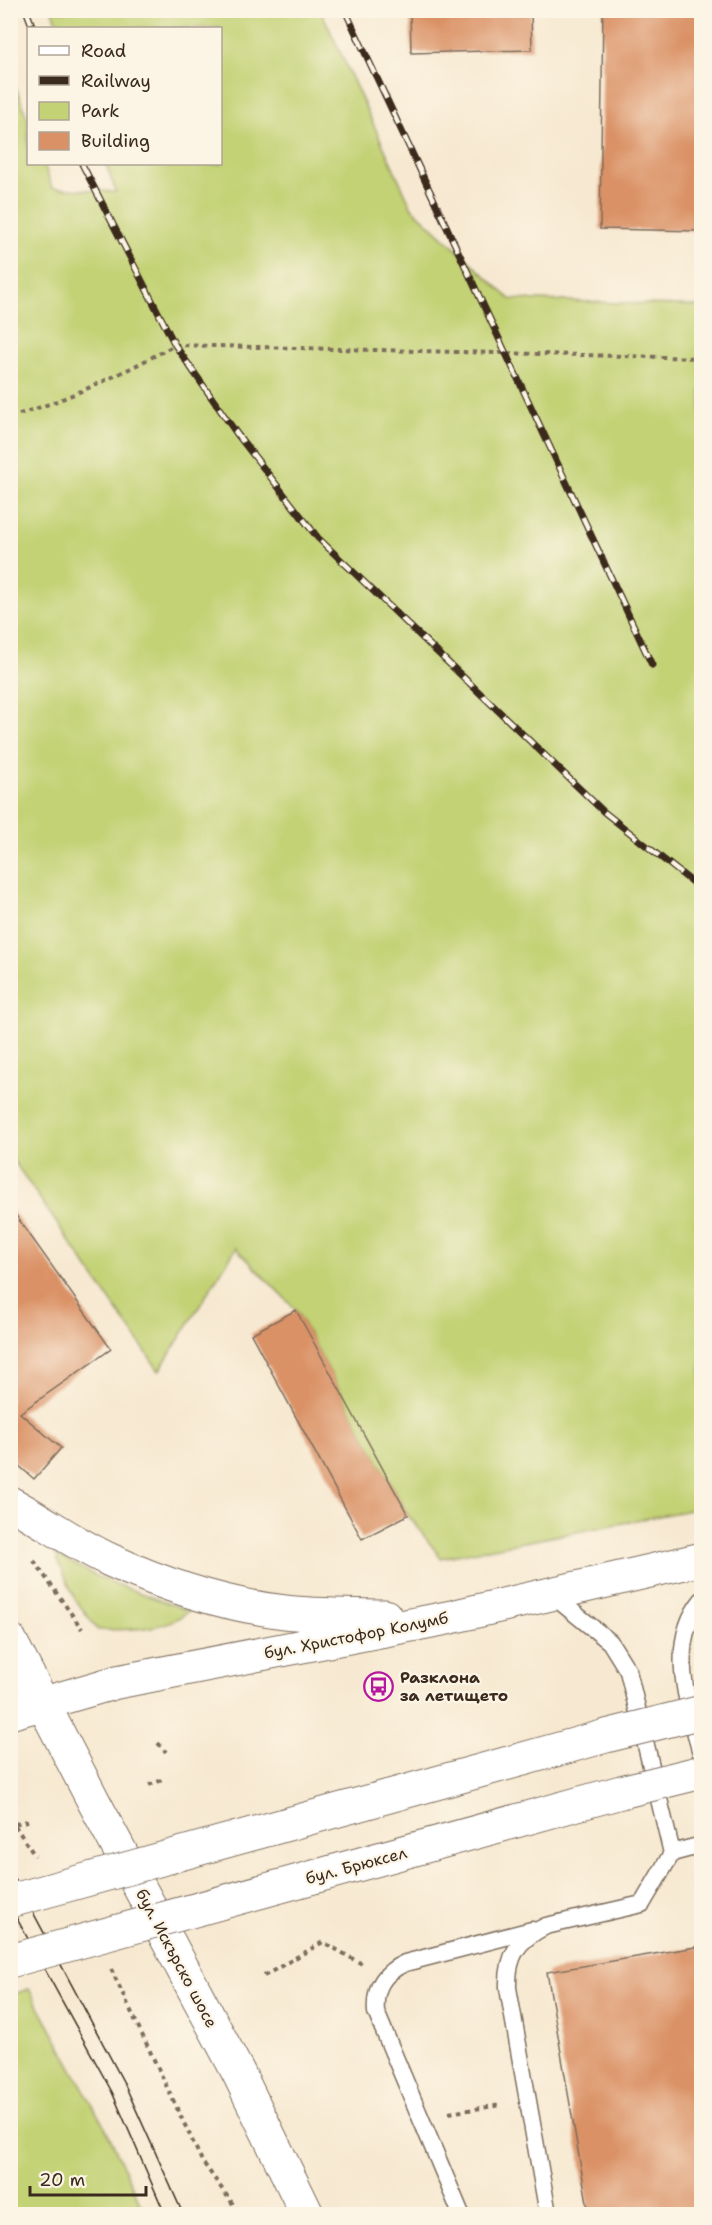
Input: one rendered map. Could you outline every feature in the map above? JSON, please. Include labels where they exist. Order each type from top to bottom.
[{"type":"main road","points":[[10,1503],[109,1560],[164,1582],[222,1600],[285,1612],[447,1618]]},
{"type":"main road","name":"бул. Христофор Колумб","points":[[10,1713],[117,1682],[447,1618],[702,1559]]},
{"type":"main road","name":"бул. Искърско шосе","points":[[10,1640],[239,2074],[307,2214]]},
{"type":"main road","points":[[10,1901],[606,1736],[702,1712]]},
{"type":"main road","name":"бул. Брюксел","points":[[10,1961],[552,1811],[702,1772]]},
{"type":"lane","points":[[461,2214],[376,2013],[376,1994],[384,1977],[394,1968],[405,1963],[546,1926],[642,1904],[672,1852],[628,1671],[610,1642],[552,1594]]},
{"type":"lane","points":[[702,1600],[685,1631],[682,1659],[685,1687],[702,1758]]},
{"type":"lane","points":[[672,1852],[702,1845]]},
{"type":"lane","points":[[546,1926],[532,1933],[520,1943],[507,1972],[548,2214]]},
{"type":"path","points":[[10,414],[16,415],[58,402],[127,371],[175,345],[702,358]]},
{"type":"path","points":[[32,1558],[82,1629]]},
{"type":"path","points":[[158,1743],[166,1752]]},
{"type":"path","points":[[149,1785],[162,1780]]},
{"type":"path","points":[[10,1818],[38,1860]]},
{"type":"path","points":[[14,1824],[31,1820]]},
{"type":"path","points":[[264,1976],[323,1942],[384,1977]]},
{"type":"path","points":[[110,1965],[202,2161],[240,2214]]},
{"type":"path","points":[[423,2123],[451,2112],[528,2100]]},
{"type":"green space","points":[[52,11],[321,11],[412,208],[510,299],[701,306],[701,1508],[441,1558],[408,1515],[296,1310],[236,1248],[159,1371],[11,1157],[10,71],[27,117],[27,165],[44,165],[52,188],[116,192],[106,165],[222,165],[222,27],[59,27]]},
{"type":"green space","points":[[55,1554],[100,1578],[189,1611],[179,1618],[157,1626],[98,1630],[75,1599]]},
{"type":"green space","points":[[29,1989],[109,2135],[145,2214],[11,2214],[11,1995]]},
{"type":"building","points":[[410,10],[531,10],[532,50],[411,53]]},
{"type":"building","points":[[603,10],[702,10],[702,231],[600,229]]},
{"type":"building","points":[[10,1207],[111,1349],[20,1413],[61,1448],[34,1479],[10,1458]]},
{"type":"building","points":[[296,1310],[408,1515],[362,1539],[251,1334]]},
{"type":"building","points":[[702,1946],[702,2214],[589,2214],[547,1972]]},
{"type":"tram line","points":[[10,1869],[125,2085],[183,2214]]},
{"type":"tram line","points":[[10,1906],[112,2092],[165,2214]]},
{"type":"railway","points":[[26,10],[33,27]]},
{"type":"railway","points":[[345,10],[652,665]]},
{"type":"railway","points":[[83,165],[175,345],[237,434],[318,538],[604,812],[702,890]]},
{"type":"place","name":"Разклона за летището","points":[[379,1686]]}]
